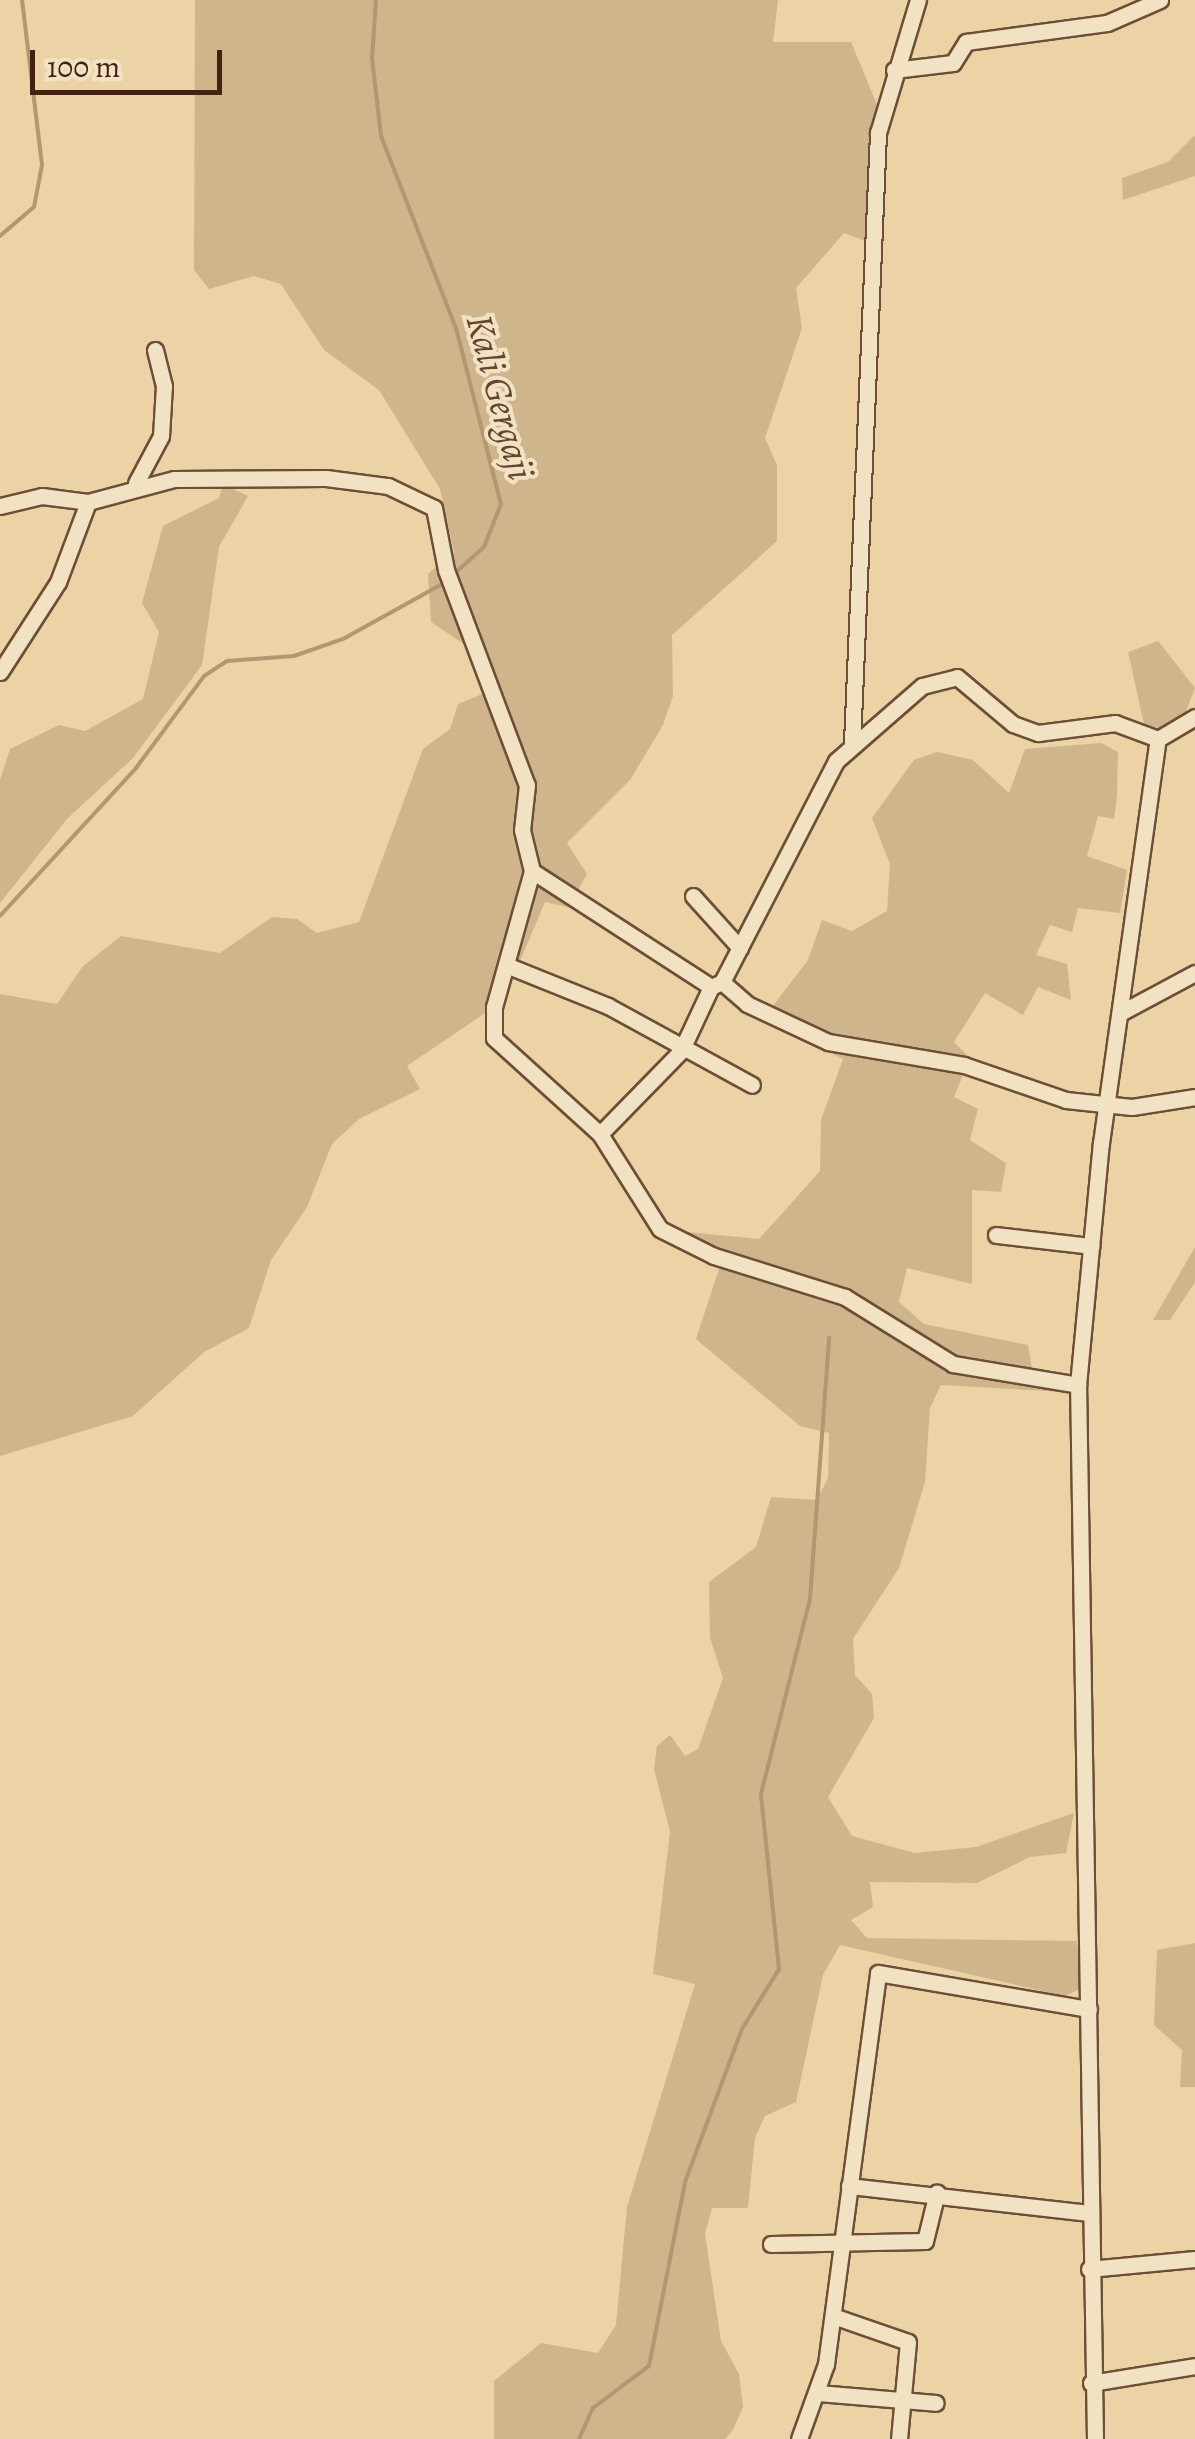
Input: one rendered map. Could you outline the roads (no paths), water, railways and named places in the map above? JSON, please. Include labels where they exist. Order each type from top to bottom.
[{"type":"street","points":[[852,742],[866,297],[878,133],[918,0]]},
{"type":"street","points":[[894,70],[952,63],[966,42],[1107,23],[1160,0]]},
{"type":"street","points":[[136,483],[160,436],[164,386],[156,350]]},
{"type":"street","points":[[0,506],[42,496],[88,502],[136,483],[326,478],[388,486],[434,508],[446,570],[527,785],[522,830],[532,871],[492,1024],[498,1047],[600,1134],[644,1212],[677,1240],[845,1297],[953,1364],[1078,1385]]},
{"type":"street","points":[[0,672],[58,582],[88,502]]},
{"type":"street","points":[[600,1134],[682,1051],[852,742],[946,676],[967,682],[1026,729],[1115,723],[1158,738],[1195,716]]},
{"type":"street","points":[[1094,2439],[1078,1385],[1107,1106],[1158,738]]},
{"type":"street","points":[[532,871],[748,1004],[828,1042],[964,1066],[1040,1094],[1107,1106],[1195,1097]]},
{"type":"street","points":[[692,896],[740,948]]},
{"type":"street","points":[[506,965],[608,1006],[682,1051],[752,1085]]},
{"type":"street","points":[[1120,1013],[1195,973]]},
{"type":"street","points":[[996,1235],[1091,1246]]},
{"type":"street","points":[[799,2439],[818,2394],[833,2316],[880,1971],[1089,2009]]},
{"type":"street","points":[[849,2186],[938,2192],[1088,2214]]},
{"type":"street","points":[[771,2244],[925,2241],[938,2192]]},
{"type":"street","points":[[1089,2269],[1195,2259]]},
{"type":"street","points":[[833,2316],[908,2342],[898,2439]]},
{"type":"street","points":[[1091,2382],[1195,2366]]},
{"type":"street","points":[[818,2394],[936,2403]]},
{"type":"waterway","points":[[0,236],[34,207],[42,165],[22,0]]},
{"type":"waterway","name":"Kali Gergaji","points":[[376,0],[372,58],[381,136],[456,328],[501,504],[484,547],[455,573]]},
{"type":"waterway","name":"Kali Gergaji","points":[[0,916],[136,768],[204,676],[227,661],[294,656],[343,639],[444,583]]},
{"type":"waterway","points":[[579,2439],[593,2408],[649,2366],[685,2182],[742,2029],[779,1969],[761,1794],[810,1599],[829,1338]]}]
